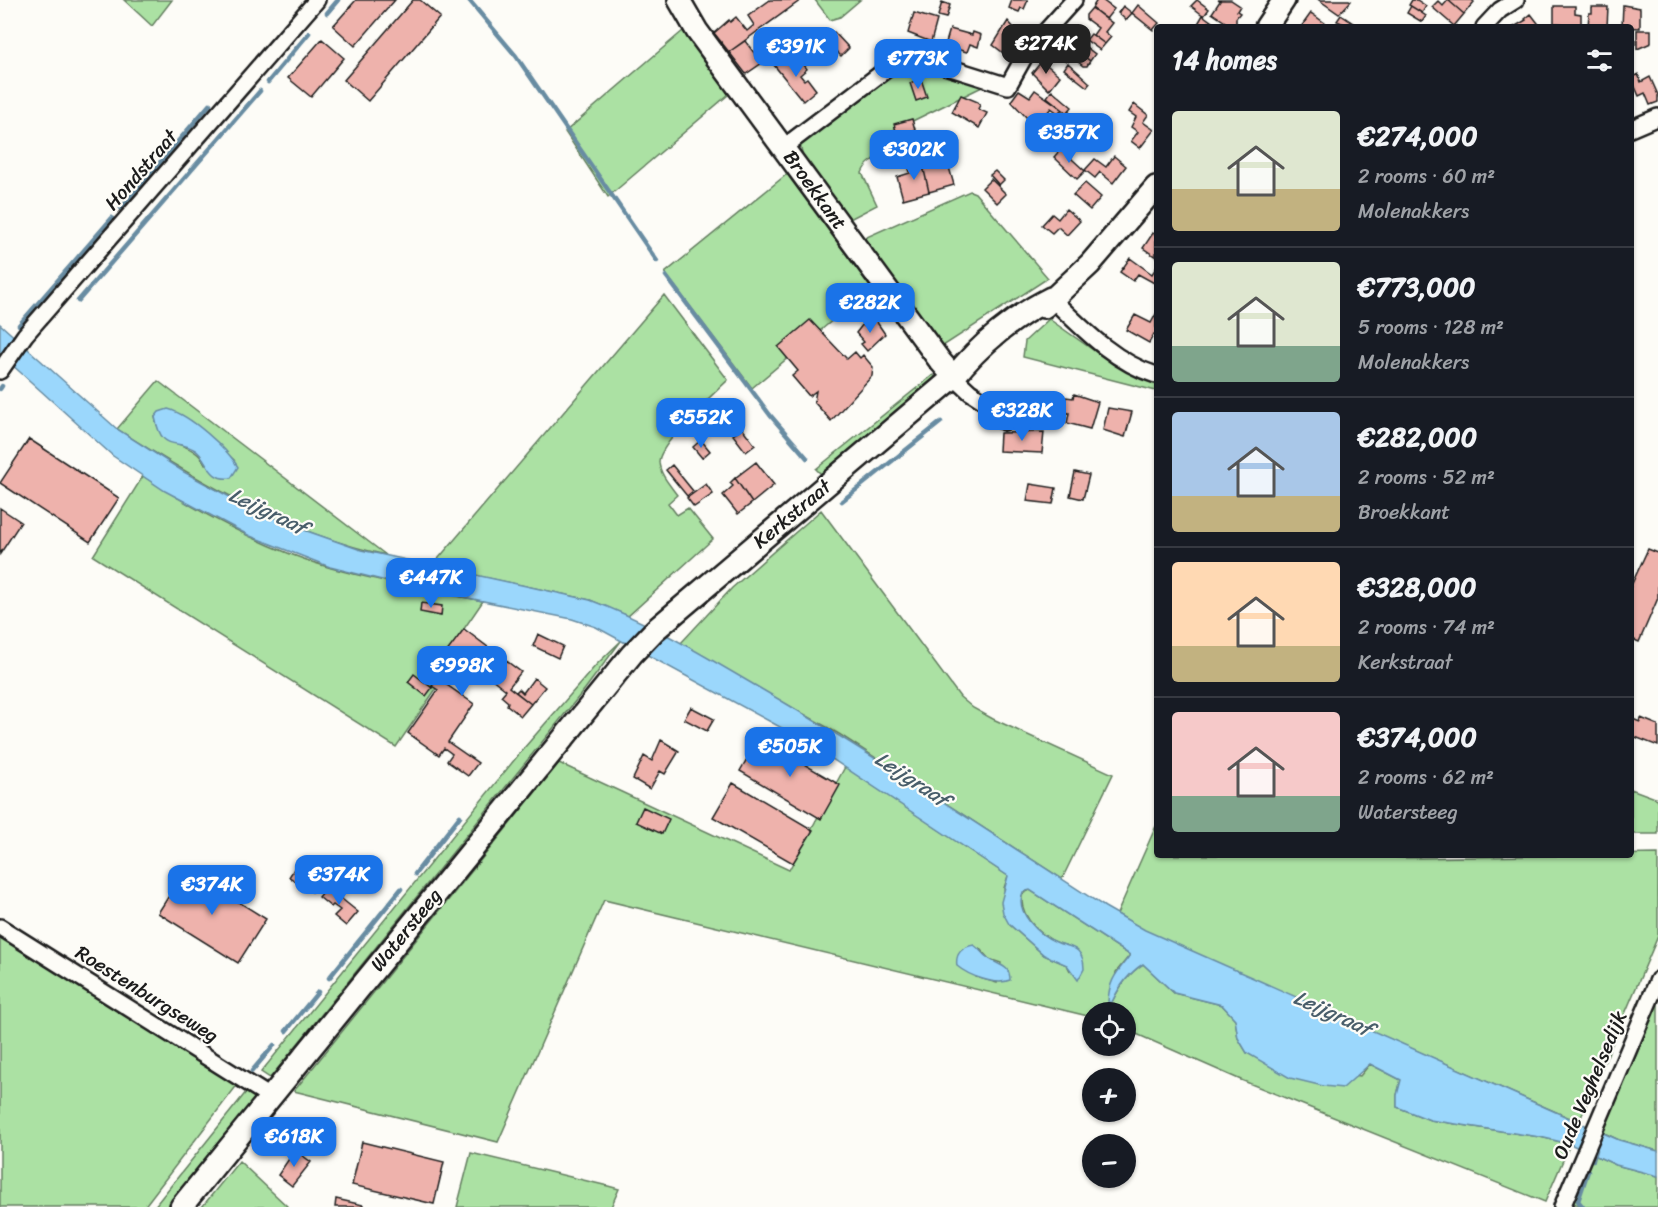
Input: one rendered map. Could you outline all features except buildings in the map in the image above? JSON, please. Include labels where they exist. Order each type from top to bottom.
[{"type":"street","name":"Hondstraat","points":[[2,368],[21,340],[317,0]]},
{"type":"street","name":"Broekkant","points":[[679,0],[697,31],[954,377]]},
{"type":"street","points":[[783,147],[900,59],[935,63],[1008,86],[1027,52],[1074,0]]},
{"type":"street","points":[[1268,24],[1284,0]]},
{"type":"street","points":[[1487,24],[1500,10],[1516,0]]},
{"type":"street","points":[[1634,127],[1658,117]]},
{"type":"street","name":"Kerkstraat","points":[[632,654],[655,630],[954,377],[967,360],[1037,305],[1051,298],[1090,264],[1154,189]]},
{"type":"street","points":[[1051,298],[1087,333],[1118,357],[1154,374]]},
{"type":"street","points":[[954,377],[970,392],[1004,414],[1004,422]]},
{"type":"street","name":"Watersteeg","points":[[181,1207],[632,654]]},
{"type":"street","name":"Roestenburgseweg","points":[[0,927],[272,1098]]},
{"type":"street","name":"Oude Veghelsedijk","points":[[1562,1207],[1658,980]]},
{"type":"green space","points":[[124,0],[172,0],[152,26]]},
{"type":"green space","points":[[815,0],[860,0],[840,17],[830,20]]},
{"type":"green space","points":[[684,30],[729,94],[608,197],[565,132]]},
{"type":"green space","points":[[905,56],[986,85],[886,134],[892,151],[870,162],[862,173],[877,205],[846,221],[805,165],[800,144]]},
{"type":"green space","points":[[787,174],[871,288],[752,388],[665,273]]},
{"type":"green space","points":[[970,191],[975,193],[1048,278],[940,348],[860,240]]},
{"type":"green space","points":[[664,295],[728,380],[677,432],[661,454],[659,462],[663,476],[677,495],[668,503],[677,515],[688,508],[713,539],[628,616],[590,600],[432,566]]},
{"type":"green space","points":[[1049,319],[1099,354],[1154,381],[1154,390],[1023,357],[1025,341]]},
{"type":"green space","points":[[933,375],[936,377],[821,474],[816,469]]},
{"type":"green space","points":[[158,381],[386,555],[314,534],[280,520],[213,487],[117,429]],"holes":[[[155,417],[191,421],[234,460],[205,464],[193,451],[164,435],[158,428]]]},
{"type":"green space","points":[[143,476],[234,529],[307,560],[369,578],[483,601],[429,680],[438,686],[396,747],[93,556]]},
{"type":"green space","points":[[821,510],[960,697],[973,708],[993,719],[1113,774],[1062,879],[839,734],[680,644],[732,588]]},
{"type":"green space","points":[[621,641],[585,689],[270,1078],[261,1072],[524,748],[597,664]]},
{"type":"green space","points":[[559,763],[789,870],[845,767],[1008,876],[1004,888],[1009,924],[1044,955],[1067,965],[1070,971],[1068,946],[1043,934],[1029,920],[1025,912],[1022,894],[1030,890],[1130,955],[1116,972],[1112,1002],[1082,1002],[1082,1015],[604,900],[498,1142],[294,1091]],"holes":[[[980,949],[989,959],[1001,963],[997,983],[976,977]]]},
{"type":"green space","points":[[1634,790],[1658,799],[1658,834],[1634,834]]},
{"type":"green space","points":[[1154,831],[1154,858],[1634,858],[1634,854],[1658,854],[1658,936],[1579,1122],[1145,931],[1117,914]]},
{"type":"green space","points":[[0,934],[238,1084],[144,1207],[0,1207]]},
{"type":"green space","points":[[1143,964],[1174,993],[1222,1005],[1235,1019],[1238,1038],[1247,1053],[1265,1062],[1360,1076],[1370,1064],[1401,1080],[1397,1107],[1430,1120],[1540,1137],[1570,1144],[1545,1202],[1241,1080],[1136,1034],[1136,1002],[1112,1002],[1133,972]]},
{"type":"green space","points":[[1658,995],[1658,1151],[1619,1140],[1600,1131]]},
{"type":"green space","points":[[247,1091],[256,1097],[168,1207],[154,1207]]},
{"type":"green space","points":[[471,1153],[619,1189],[611,1207],[457,1207]]},
{"type":"green space","points":[[1590,1153],[1616,1165],[1658,1176],[1658,1207],[1583,1207],[1570,1202]]},
{"type":"green space","points":[[239,1161],[288,1207],[202,1207]]},
{"type":"water","points":[[0,324],[117,429],[184,472],[250,508],[361,550],[590,600],[635,619],[700,653],[849,742],[1105,907],[1145,930],[1619,1140],[1658,1151],[1658,1176],[1616,1165],[1570,1144],[1540,1137],[1430,1120],[1397,1107],[1401,1080],[1370,1064],[1343,1088],[1290,1078],[1247,1053],[1238,1038],[1235,1019],[1222,1005],[1174,993],[1143,964],[1125,981],[1112,1002],[1108,1002],[1112,982],[1130,955],[1030,890],[1023,892],[1022,907],[1030,922],[1049,939],[1076,949],[1081,955],[1084,969],[1078,980],[1067,965],[1044,955],[1009,924],[1003,913],[1001,902],[1008,876],[802,739],[596,627],[572,619],[394,583],[330,567],[250,536],[165,491],[113,456],[0,354]]},
{"type":"water","points":[[168,409],[197,425],[226,451],[238,467],[231,478],[223,478],[213,473],[195,450],[166,441],[158,429],[155,417],[159,412]]},
{"type":"water","points":[[974,945],[988,958],[1006,968],[1010,980],[998,982],[983,979],[957,966],[960,952]]},
{"type":"waterway","points":[[327,13],[338,0]]},
{"type":"waterway","points":[[469,0],[516,56],[657,261]]},
{"type":"waterway","points":[[268,82],[309,33]]},
{"type":"waterway","points":[[78,301],[260,91]]},
{"type":"waterway","points":[[121,208],[210,104]]},
{"type":"waterway","points":[[19,325],[112,218]]},
{"type":"waterway","points":[[666,276],[770,415],[807,458]]},
{"type":"waterway","points":[[842,501],[941,422]]},
{"type":"waterway","points":[[415,874],[460,816]]},
{"type":"waterway","points":[[329,978],[401,889]]},
{"type":"waterway","points":[[286,1031],[318,992]]},
{"type":"waterway","points":[[252,1071],[274,1045]]},
{"type":"waterway","points":[[1593,1160],[1596,1150]]},
{"type":"waterway","points":[[1583,1207],[1578,1201],[1588,1171]]},
{"type":"water label","name":"Leijgraaf","points":[[268,511]]},
{"type":"water label","name":"Leijgraaf","points":[[912,779]]},
{"type":"water label","name":"Leijgraaf","points":[[1333,1013]]}]
